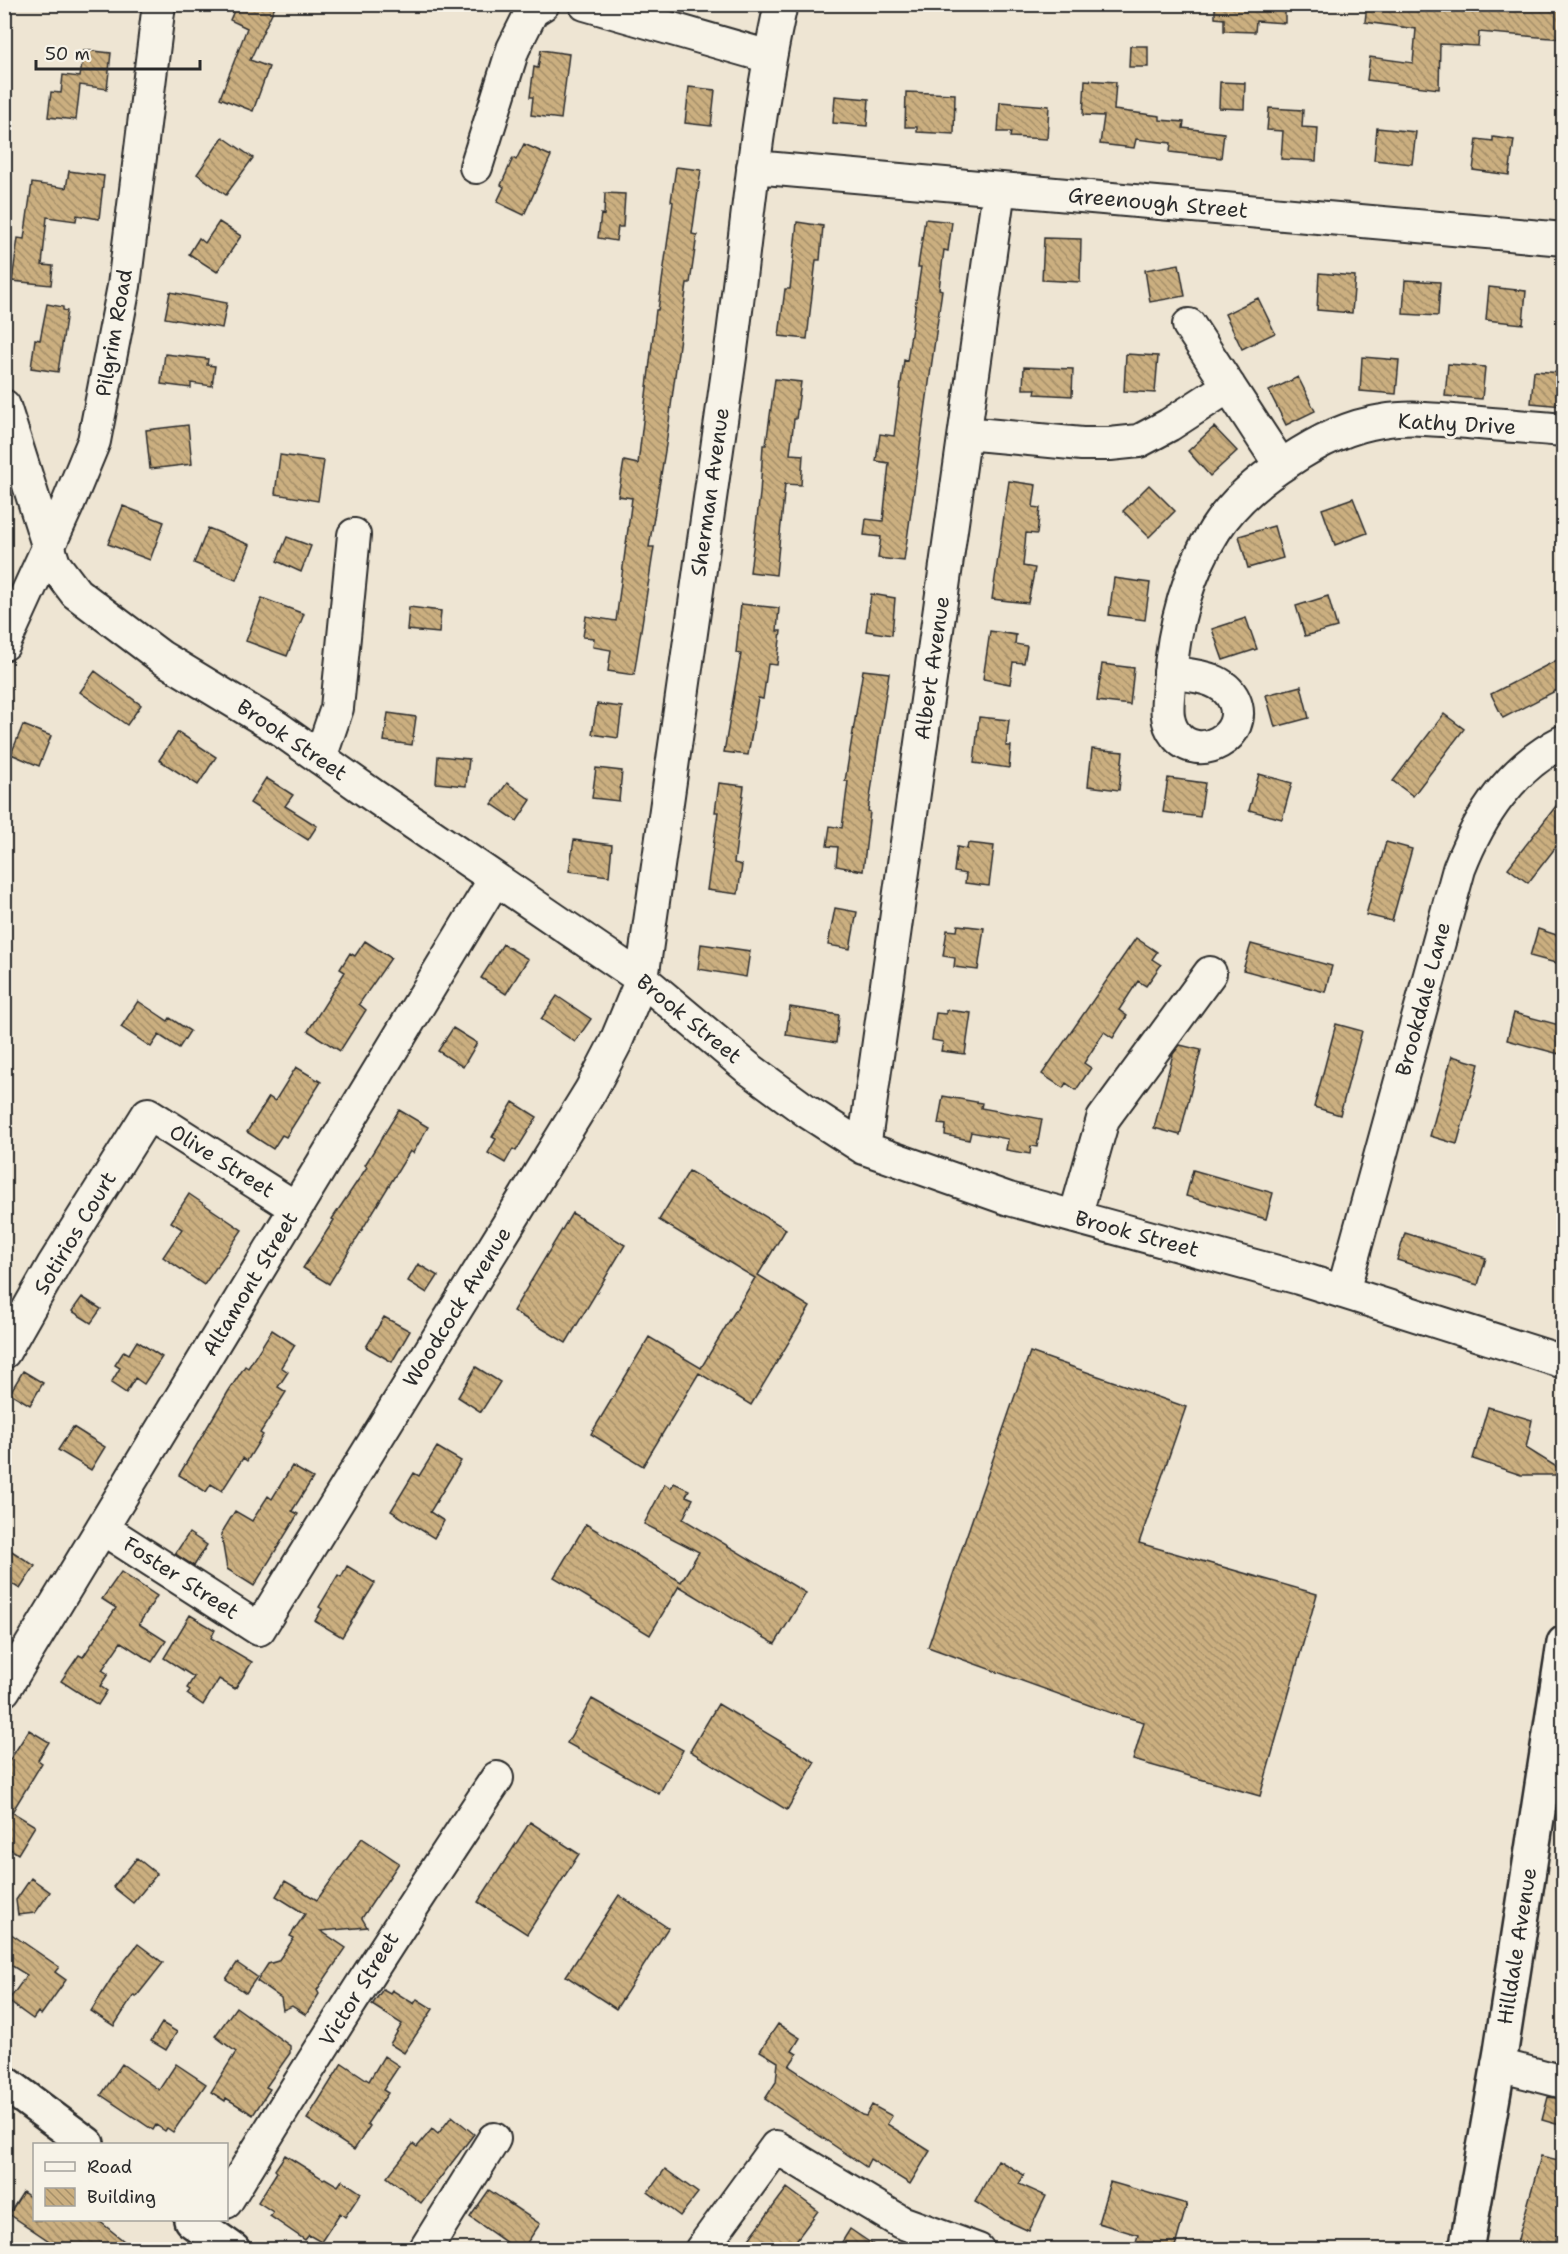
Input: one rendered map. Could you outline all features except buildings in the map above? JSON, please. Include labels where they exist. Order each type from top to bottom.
[{"type":"main road","name":"Hilldale Avenue","points":[[1466,2250],[1498,2065],[1563,1643]]},
{"type":"main road","points":[[4,2082],[84,2143]]},
{"type":"street","name":"Pilgrim Road","points":[[4,644],[94,441],[124,286],[159,4]]},
{"type":"street","points":[[476,168],[513,49],[532,11],[543,4]]},
{"type":"street","points":[[585,4],[770,57]]},
{"type":"street","name":"Sherman Avenue","points":[[642,979],[730,356],[753,167],[770,57],[781,4]]},
{"type":"street","name":"Greenough Street","points":[[753,167],[1563,239]]},
{"type":"street","name":"Albert Avenue","points":[[864,1148],[999,189]]},
{"type":"street","points":[[1189,325],[1281,466]]},
{"type":"street","points":[[965,433],[1082,444],[1139,441],[1169,425],[1229,386]]},
{"type":"street","name":"Brook Street","points":[[4,406],[54,564],[76,593],[161,657],[278,728],[642,979],[748,1068],[808,1112],[864,1148],[1009,1199],[1299,1278],[1563,1362]]},
{"type":"street","name":"Kathy Drive","points":[[1170,672],[1172,652],[1186,590],[1205,546],[1231,509],[1259,482],[1307,449],[1354,428],[1382,421],[1438,419],[1563,430]]},
{"type":"street","points":[[320,758],[338,708],[354,535]]},
{"type":"street","name":"Brookdale Lane","points":[[1343,1293],[1458,869],[1476,829],[1505,788],[1537,756],[1563,741]]},
{"type":"street","name":"Altamont Street","points":[[4,1690],[495,879]]},
{"type":"street","points":[[1075,1217],[1103,1119],[1210,973]]},
{"type":"street","name":"Woodcock Avenue","points":[[259,1629],[591,1090],[615,1044],[642,979]]},
{"type":"street","name":"Olive Street","points":[[148,1114],[296,1208]]},
{"type":"street","name":"Sotirios Court","points":[[4,1352],[54,1264],[148,1114]]},
{"type":"street","name":"Foster Street","points":[[102,1528],[259,1629]]},
{"type":"street","name":"Victor Street","points":[[228,2199],[398,1928],[497,1778]]},
{"type":"street","points":[[1498,2065],[1563,2082]]},
{"type":"street","points":[[425,2250],[494,2139]]},
{"type":"street","points":[[701,2250],[776,2147],[901,2222],[978,2250]]}]
